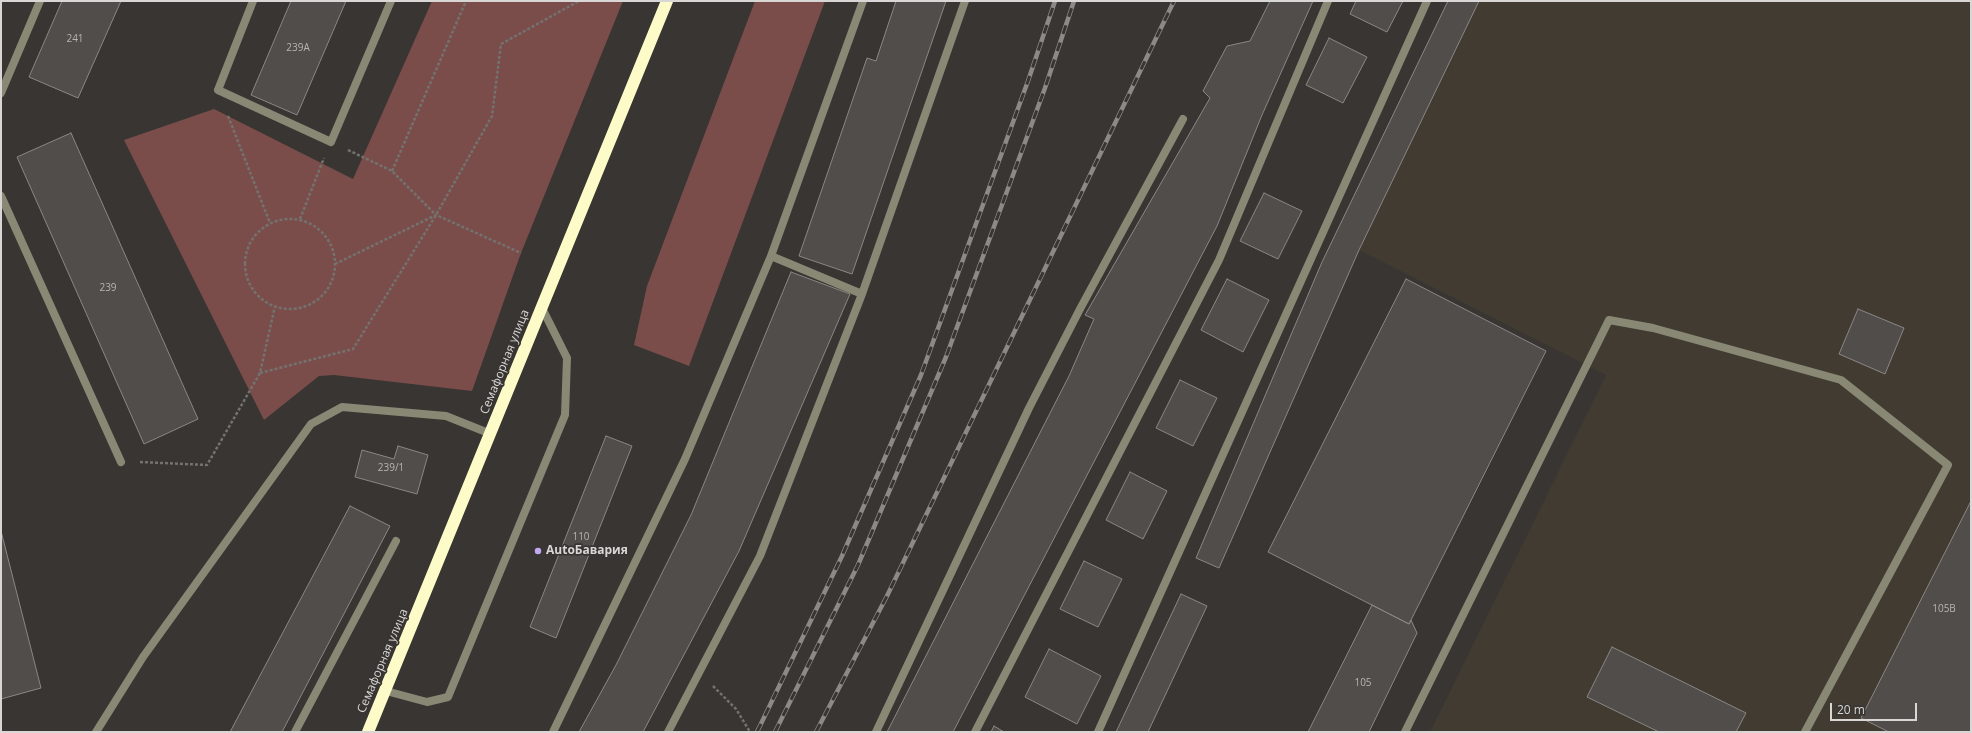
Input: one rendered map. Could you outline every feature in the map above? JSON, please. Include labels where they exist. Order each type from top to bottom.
[{"type":"highway","name":"Семафорная улица","points":[[368,732],[667,1]]},
{"type":"street","points":[[1,93],[40,1]]},
{"type":"street","points":[[253,1],[218,90],[331,142],[391,1]]},
{"type":"street","points":[[553,732],[684,459],[771,256],[863,1]]},
{"type":"street","points":[[668,732],[760,556],[862,294],[965,1]]},
{"type":"street","points":[[975,732],[1219,260],[1328,1]]},
{"type":"street","points":[[1098,732],[1426,1]]},
{"type":"street","points":[[876,732],[1029,408],[1080,309],[1183,119]]},
{"type":"street","points":[[1,196],[121,462]]},
{"type":"street","points":[[771,256],[862,294]]},
{"type":"street","points":[[386,691],[427,702],[448,697],[565,415],[567,358],[542,308]]},
{"type":"street","points":[[1405,732],[1609,320],[1652,328],[1841,380],[1948,465],[1805,732]]},
{"type":"street","points":[[96,732],[143,657],[311,424],[342,407],[446,416],[491,434]]},
{"type":"street","points":[[295,732],[396,540]]},
{"type":"path","points":[[392,171],[466,1]]},
{"type":"path","points":[[260,373],[353,349],[436,215],[492,116],[501,44],[579,1]]},
{"type":"path","points":[[218,90],[270,224]]},
{"type":"path","points":[[300,219],[331,142],[392,171],[436,215],[521,253]]},
{"type":"path","points":[[335,264],[436,215]]},
{"type":"path","points":[[284,219],[300,219],[314,226],[326,236],[333,250],[335,264],[333,278],[326,291],[316,301],[303,307],[289,309],[275,306],[262,300],[252,289],[246,276],[245,261],[248,246],[257,233],[270,224],[284,219]]},
{"type":"path","points":[[121,462],[207,465],[260,373],[275,306]]},
{"type":"path","points":[[700,672],[736,709],[750,732]]},
{"type":"shaded area","points":[[432,1],[623,1],[521,253],[472,391],[334,375],[319,376],[264,420],[124,140],[214,109],[353,179]]},
{"type":"shaded area","points":[[755,1],[825,1],[689,366],[634,345],[647,286]]},
{"type":"shaded area","points":[[1479,1],[1971,1],[1971,732],[1430,732],[1606,375],[1359,250]]},
{"type":"building","points":[[62,1],[121,1],[78,98],[29,77]]},
{"type":"building","points":[[291,1],[346,1],[297,115],[251,95]]},
{"type":"building","points":[[896,1],[946,1],[852,274],[799,256],[867,58],[876,61]]},
{"type":"building","points":[[1270,1],[1313,1],[1262,115],[1217,226],[953,732],[887,732],[1069,376],[1094,319],[1085,315],[1210,98],[1203,91],[1227,46],[1250,41]]},
{"type":"building","points":[[1356,1],[1403,1],[1387,32],[1350,14]]},
{"type":"building","points":[[1448,1],[1479,1],[1359,250],[1219,568],[1196,558],[1322,262]]},
{"type":"building","points":[[1329,38],[1367,57],[1343,103],[1306,85]]},
{"type":"building","points":[[71,133],[198,419],[144,444],[17,157]]},
{"type":"building","points":[[1264,193],[1302,211],[1278,259],[1240,241]]},
{"type":"building","points":[[791,272],[850,294],[739,551],[643,732],[579,732],[616,665],[691,515]]},
{"type":"building","points":[[1227,279],[1269,300],[1243,352],[1201,330]]},
{"type":"building","points":[[1406,279],[1546,351],[1409,624],[1268,552]]},
{"type":"building","points":[[1858,309],[1904,328],[1885,374],[1839,354]]},
{"type":"building","points":[[1180,380],[1217,398],[1193,446],[1156,428]]},
{"type":"building","points":[[606,436],[632,446],[556,638],[530,627]]},
{"type":"building","points":[[398,446],[428,455],[417,494],[355,477],[362,450],[394,459]]},
{"type":"building","points":[[1130,472],[1167,491],[1143,539],[1106,520]]},
{"type":"building","points":[[1971,501],[1971,732],[1889,732],[1861,718]]},
{"type":"building","points":[[350,506],[390,526],[282,732],[230,732]]},
{"type":"building","points":[[1,531],[41,688],[1,699]]},
{"type":"building","points":[[1084,561],[1122,579],[1098,627],[1060,609]]},
{"type":"building","points":[[1181,594],[1207,606],[1148,732],[1116,732]]},
{"type":"building","points":[[1372,605],[1409,624],[1411,620],[1417,633],[1369,732],[1308,732]]},
{"type":"building","points":[[1612,647],[1746,713],[1736,732],[1659,732],[1587,697]]},
{"type":"building","points":[[1049,649],[1101,676],[1077,724],[1025,697]]},
{"type":"building","points":[[994,726],[1004,732],[991,732]]},
{"type":"railway","points":[[757,732],[842,556],[921,375],[1028,81],[1055,1]]},
{"type":"railway","points":[[775,732],[858,565],[946,357],[1045,88],[1074,1]]},
{"type":"railway","points":[[816,732],[887,596],[1174,1]]},
{"type":"place","name":"AutoБавария","points":[[538,551]]}]
